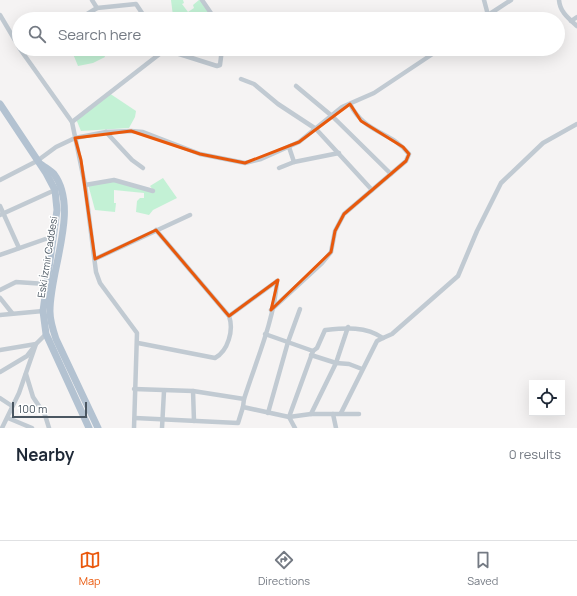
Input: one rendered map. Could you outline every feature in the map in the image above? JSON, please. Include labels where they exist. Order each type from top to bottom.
[{"type":"main road","name":"Eski İzmir Caddesi","points":[[0,104],[54,190],[57,210],[43,311],[46,334],[89,428]]},
{"type":"main road","name":"Eski İzmir Caddesi","points":[[37,161],[54,174],[60,186],[64,200],[64,213],[51,296],[51,324],[56,338],[98,428]]},
{"type":"street","points":[[92,0],[97,8]]},
{"type":"street","points":[[202,0],[210,12]]},
{"type":"street","points":[[484,0],[487,12]]},
{"type":"street","points":[[493,12],[511,0]]},
{"type":"street","points":[[559,0],[563,12]]},
{"type":"street","points":[[90,12],[97,8],[136,2],[142,12]]},
{"type":"street","points":[[0,15],[12,35]]},
{"type":"street","points":[[565,16],[577,26]]},
{"type":"street","points":[[571,21],[577,17]]},
{"type":"street","points":[[25,56],[72,122],[81,160],[96,272],[100,283],[134,327],[137,334],[138,343],[134,389],[134,428]]},
{"type":"street","points":[[72,122],[157,56]]},
{"type":"street","points":[[185,56],[217,66],[220,65],[221,56]]},
{"type":"street","points":[[0,180],[37,161],[56,147],[75,138],[106,132],[131,130],[143,132],[200,154],[245,163],[261,159],[299,142],[342,107],[374,93],[430,56]]},
{"type":"street","points":[[241,79],[254,84],[278,104],[316,129],[372,190]]},
{"type":"street","points":[[296,86],[332,116],[391,174]]},
{"type":"street","points":[[272,310],[322,263],[331,252],[332,241],[339,220],[406,162],[409,154],[396,140],[372,129],[361,121],[350,104]]},
{"type":"street","points":[[341,413],[377,341],[392,334],[458,276],[477,231],[501,184],[543,144],[577,124]]},
{"type":"street","points":[[106,132],[132,160],[143,168]]},
{"type":"street","points":[[289,147],[294,162]]},
{"type":"street","points":[[279,168],[294,162],[339,153]]},
{"type":"street","points":[[85,185],[114,180],[153,191]]},
{"type":"street","points":[[2,214],[54,190]]},
{"type":"street","points":[[0,206],[2,214],[19,248]]},
{"type":"street","points":[[95,259],[190,215]]},
{"type":"street","points":[[138,343],[215,358],[221,355],[227,347],[231,322],[229,316],[156,230]]},
{"type":"street","points":[[0,255],[54,236]]},
{"type":"street","points":[[135,418],[238,423],[272,310],[277,281],[229,316]]},
{"type":"street","points":[[0,290],[16,282],[46,284]]},
{"type":"street","points":[[0,298],[12,313]]},
{"type":"street","points":[[268,413],[288,342],[300,309]]},
{"type":"street","points":[[0,315],[43,311]]},
{"type":"street","points":[[295,428],[289,417],[312,353],[317,348],[325,330],[348,327],[374,332],[384,338]]},
{"type":"street","points":[[311,414],[336,363],[348,327]]},
{"type":"street","points":[[0,372],[27,356],[46,334]]},
{"type":"street","points":[[265,334],[288,342],[336,363],[349,364],[362,369]]},
{"type":"street","points":[[0,350],[36,344]]},
{"type":"street","points":[[2,428],[8,418],[26,374],[36,344]]},
{"type":"street","points":[[26,374],[33,397],[45,415],[49,428]]},
{"type":"street","points":[[134,389],[193,391],[244,399]]},
{"type":"street","points":[[162,428],[164,391]]},
{"type":"street","points":[[193,391],[194,421]]},
{"type":"street","points":[[0,398],[12,406]]},
{"type":"street","points":[[243,407],[289,417],[311,414],[359,414]]},
{"type":"street","points":[[333,414],[336,428]]},
{"type":"street","points":[[8,418],[32,428]]},
{"type":"highlighted area","points":[[350,104],[361,121],[403,147],[409,154],[406,161],[344,214],[335,231],[331,252],[271,310],[278,280],[229,316],[156,230],[95,259],[81,160],[75,138],[131,131],[200,154],[245,163],[299,142]]},
{"type":"green space","points":[[171,0],[183,0],[184,3],[182,4],[188,12],[172,12]]},
{"type":"green space","points":[[199,0],[202,0],[210,12],[188,12],[194,8],[193,5]]},
{"type":"green space","points":[[74,56],[105,57],[93,63],[78,66]]},
{"type":"green space","points":[[109,93],[136,111],[135,117],[129,128],[81,131],[76,119]]},
{"type":"green space","points":[[163,178],[177,198],[153,210],[149,215],[136,212],[137,201],[140,198],[144,198],[144,193],[114,190],[114,203],[116,203],[115,212],[95,210],[88,184],[114,180],[153,190],[150,186]]}]
